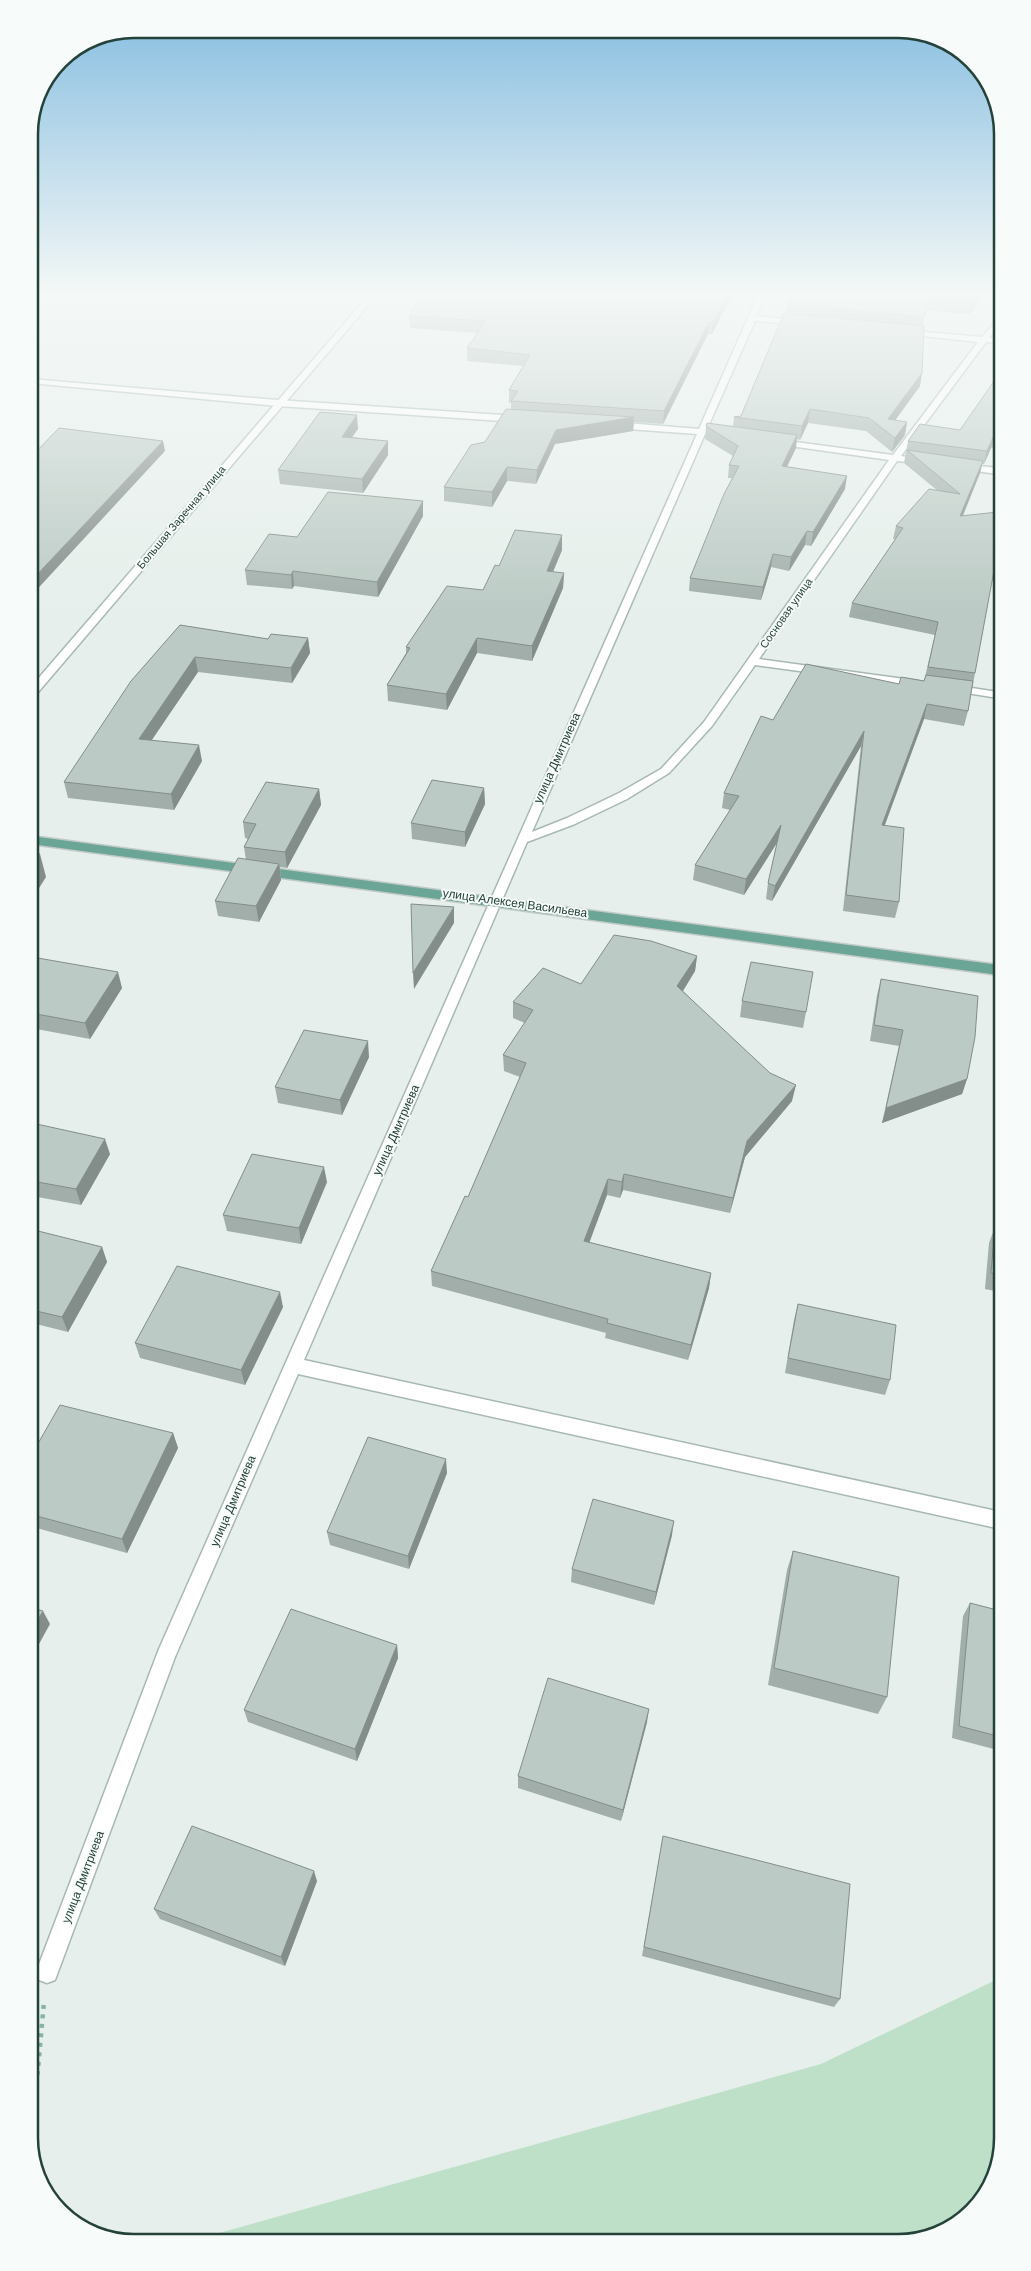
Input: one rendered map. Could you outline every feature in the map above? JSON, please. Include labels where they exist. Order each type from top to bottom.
[{"type":"main road","name":"улица Алексея Васильева","points":[[38,841],[497,901],[994,969]]},
{"type":"street","points":[[255,401],[525,419]]},
{"type":"street","name":"улица Дмитриева","points":[[47,1972],[166,1656],[715,401]]},
{"type":"street","name":"Сосновая улица","points":[[522,840],[571,821],[623,796],[665,771],[708,724],[895,458],[938,401]]},
{"type":"street","name":"Большая Заречная улица","points":[[38,686],[278,403]]},
{"type":"street","points":[[604,424],[703,430],[722,433]]},
{"type":"street","points":[[770,440],[932,463]]},
{"type":"street","points":[[951,465],[994,470]]},
{"type":"street","points":[[752,661],[994,694]]},
{"type":"street","points":[[292,1365],[994,1521]]},
{"type":"path","points":[[38,2070],[47,1972]]},
{"type":"green space","points":[[994,1981],[993,2150],[984,2180],[970,2201],[956,2214],[940,2224],[917,2232],[898,2234],[219,2233],[821,2064]]},
{"type":"building","points":[[511,401],[669,401],[664,411]]},
{"type":"building","points":[[747,401],[901,401],[888,419],[907,422],[895,438],[869,418],[810,409],[802,426],[734,417],[741,416]]},
{"type":"building","points":[[980,401],[994,401],[994,435],[987,451],[908,441],[920,424],[960,430]]},
{"type":"building","points":[[506,409],[634,417],[556,430],[537,470],[507,467],[492,492],[444,487],[471,445],[485,442]]},
{"type":"building","points":[[320,412],[357,415],[342,437],[388,441],[362,479],[278,470]]},
{"type":"building","points":[[707,423],[797,435],[782,466],[847,476],[813,532],[807,531],[791,557],[773,554],[763,587],[690,578],[724,494],[739,466],[729,465],[738,446],[706,426]]},
{"type":"building","points":[[59,428],[163,441],[38,574],[38,450]]},
{"type":"building","points":[[907,450],[983,461],[960,516],[994,512],[994,571],[975,673],[928,667],[938,622],[852,603],[903,528],[896,526],[929,489],[960,494]]},
{"type":"building","points":[[328,492],[423,501],[377,582],[293,571],[291,575],[245,570],[269,534],[297,537]]},
{"type":"building","points":[[515,530],[562,535],[547,571],[564,573],[532,646],[477,638],[446,694],[387,685],[410,648],[406,647],[447,586],[483,590],[495,565],[499,566]]},
{"type":"building","points":[[180,625],[268,639],[271,634],[308,638],[291,668],[195,657],[139,739],[199,745],[171,794],[64,782],[131,681]]},
{"type":"building","points":[[806,664],[899,684],[901,677],[924,681],[926,675],[973,681],[968,711],[927,704],[882,825],[904,828],[899,902],[846,895],[864,731],[775,886],[768,883],[781,825],[746,879],[695,865],[739,796],[724,793],[761,716],[773,720]]},
{"type":"building","points":[[432,780],[484,788],[465,832],[411,823]]},
{"type":"building","points":[[266,782],[319,789],[285,852],[244,847],[256,824],[243,822]]},
{"type":"building","points":[[238,858],[279,864],[256,906],[215,901]]},
{"type":"building","points":[[411,904],[454,907],[413,973]]},
{"type":"building","points":[[614,935],[651,941],[697,956],[677,986],[770,1073],[796,1085],[747,1141],[733,1198],[624,1174],[622,1182],[608,1179],[584,1241],[711,1273],[691,1345],[607,1323],[608,1319],[431,1271],[465,1196],[468,1197],[526,1063],[503,1055],[533,1010],[513,1002],[543,968],[581,984]]},
{"type":"building","points":[[38,958],[118,972],[85,1023],[38,1014]]},
{"type":"building","points":[[751,962],[813,972],[806,1012],[742,1001]]},
{"type":"building","points":[[881,979],[978,996],[975,1037],[967,1079],[886,1108],[903,1030],[874,1025]]},
{"type":"building","points":[[304,1030],[368,1041],[340,1100],[275,1087]]},
{"type":"building","points":[[38,1124],[105,1139],[76,1189],[38,1182]]},
{"type":"building","points":[[252,1154],[324,1167],[299,1228],[223,1215]]},
{"type":"building","points":[[38,1231],[102,1247],[62,1317],[38,1311]]},
{"type":"building","points":[[994,1238],[994,1274],[991,1273]]},
{"type":"building","points":[[177,1266],[280,1292],[241,1370],[135,1343]]},
{"type":"building","points":[[798,1304],[896,1325],[890,1380],[788,1358]]},
{"type":"building","points":[[60,1405],[173,1433],[122,1539],[38,1516],[38,1444]]},
{"type":"building","points":[[368,1437],[446,1459],[408,1556],[327,1532]]},
{"type":"building","points":[[593,1499],[674,1521],[656,1592],[572,1569]]},
{"type":"building","points":[[793,1551],[899,1577],[887,1697],[774,1668]]},
{"type":"building","points":[[970,1603],[994,1609],[994,1735],[959,1726]]},
{"type":"building","points":[[291,1609],[397,1645],[355,1749],[244,1710]]},
{"type":"building","points":[[38,1610],[43,1611],[38,1620]]},
{"type":"building","points":[[548,1678],[649,1709],[623,1810],[518,1776]]},
{"type":"building","points":[[192,1826],[314,1871],[281,1957],[154,1909]]},
{"type":"building","points":[[663,1836],[850,1884],[840,1999],[644,1947]]}]
